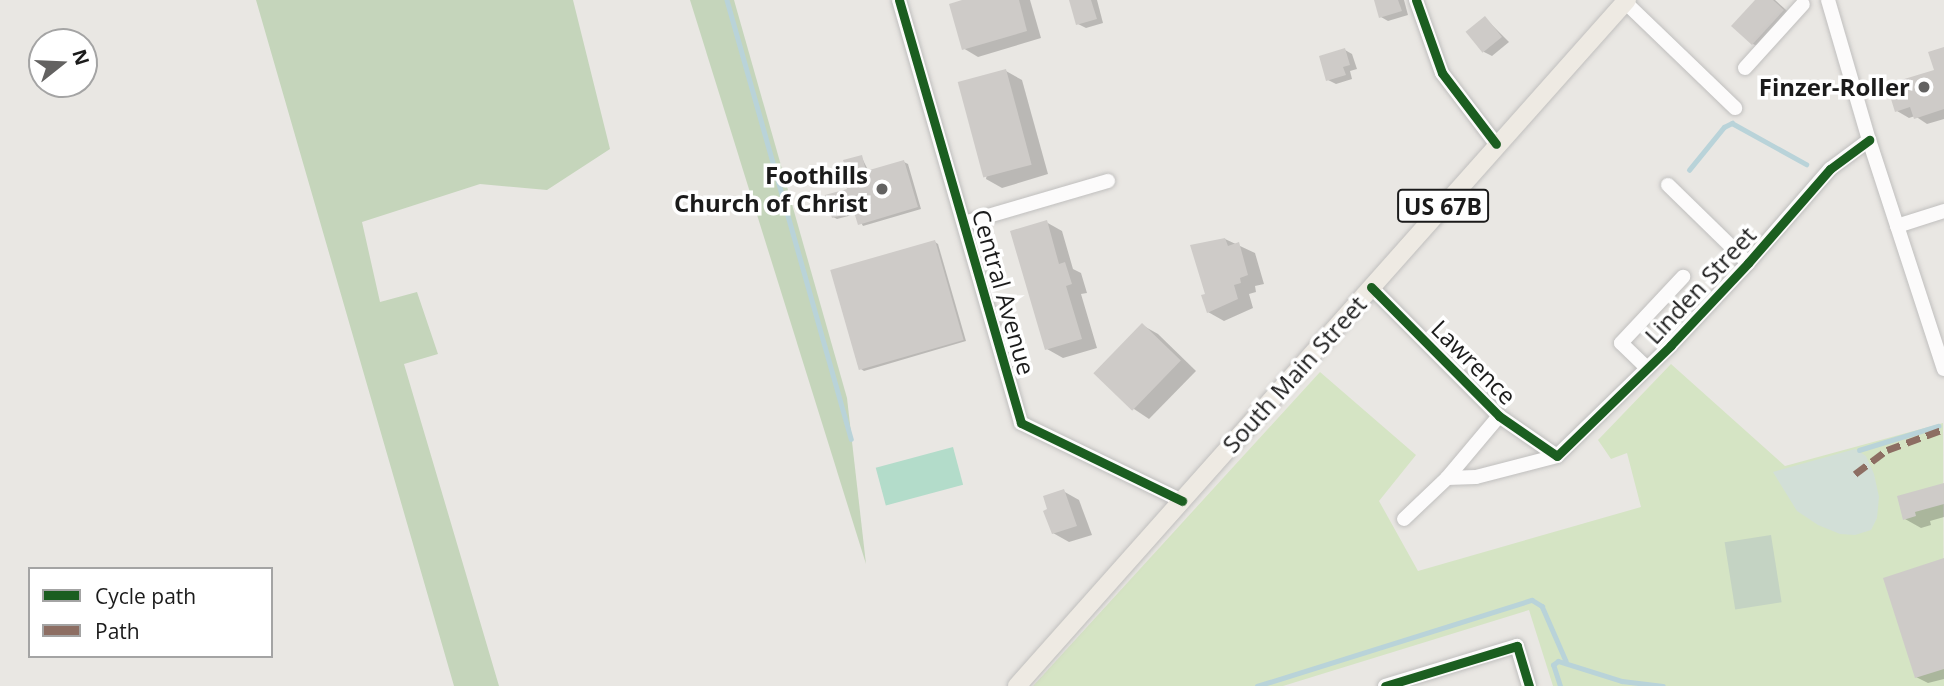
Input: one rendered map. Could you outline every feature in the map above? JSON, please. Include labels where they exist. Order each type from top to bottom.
[{"type":"main road","name":"South Main Street","points":[[1017,686],[1496,144],[1626,1]]},
{"type":"street","name":"Central Avenue","points":[[899,0],[1021,423],[1182,501]]},
{"type":"street","points":[[1416,0],[1441,73],[1496,144]]},
{"type":"street","points":[[1828,0],[1869,140],[1944,369]]},
{"type":"street","points":[[1626,1],[1735,108]]},
{"type":"street","points":[[1745,68],[1803,4]]},
{"type":"street","name":"Linden Street","points":[[1557,456],[1748,263],[1830,169],[1869,140]]},
{"type":"street","points":[[964,223],[1108,181]]},
{"type":"street","points":[[1668,185],[1748,263]]},
{"type":"street","points":[[1897,226],[1944,211]]},
{"type":"street","points":[[1647,368],[1621,343],[1683,277]]},
{"type":"street","name":"Lawrence","points":[[1371,287],[1499,416],[1557,456]]},
{"type":"street","points":[[1404,519],[1447,478],[1499,416]]},
{"type":"street","points":[[1447,478],[1476,477],[1557,456]]},
{"type":"street","points":[[1385,686],[1517,646],[1529,686]]},
{"type":"green space","points":[[256,0],[573,0],[610,149],[547,190],[480,184],[362,222],[380,302],[417,292],[438,354],[404,364],[499,686],[454,686]]},
{"type":"green space","points":[[690,0],[734,0],[847,398],[866,564]]},
{"type":"green space","points":[[1671,364],[1785,466],[1943,423],[1944,686],[1553,686],[1529,610],[1283,686],[1033,686],[1320,372],[1416,455],[1379,501],[1418,571],[1641,507],[1627,453],[1611,459],[1598,440]]},
{"type":"green space","points":[[953,447],[963,485],[886,505],[876,468]]},
{"type":"green space","points":[[1771,535],[1782,602],[1735,610],[1725,542]]},
{"type":"shaded area","points":[[1855,449],[1866,456],[1874,474],[1879,497],[1877,518],[1871,530],[1855,535],[1840,534],[1818,525],[1797,511],[1773,472]]},
{"type":"building","points":[[962,0],[1019,0],[1027,31],[962,50],[949,4]]},
{"type":"building","points":[[1069,0],[1091,0],[1097,19],[1076,25]]},
{"type":"building","points":[[1374,0],[1398,0],[1402,11],[1379,18]]},
{"type":"building","points":[[1755,0],[1773,0],[1784,10],[1752,45],[1731,26]]},
{"type":"building","points":[[1485,16],[1502,37],[1483,53],[1466,32]]},
{"type":"building","name":"Finzer-Roller","points":[[1944,47],[1944,109],[1914,119],[1910,107],[1895,112],[1891,99],[1906,94],[1901,80],[1934,70],[1928,52]]},
{"type":"building","points":[[1345,48],[1350,65],[1343,67],[1346,75],[1326,81],[1319,56]]},
{"type":"building","points":[[1006,69],[1032,165],[983,178],[958,82]]},
{"type":"building","points":[[862,155],[866,171],[904,160],[918,207],[858,225],[854,212],[832,218],[825,195],[847,189],[843,177],[848,176],[843,160]]},
{"type":"building","points":[[1047,220],[1059,264],[1065,262],[1072,284],[1066,286],[1082,339],[1045,350],[1010,231]]},
{"type":"building","points":[[1225,238],[1228,246],[1239,242],[1248,275],[1240,278],[1241,283],[1234,285],[1238,299],[1207,313],[1201,295],[1205,294],[1190,245]]},
{"type":"building","points":[[935,240],[964,340],[859,370],[830,270]]},
{"type":"building","points":[[1142,323],[1181,361],[1132,411],[1093,373]]},
{"type":"building","points":[[1944,483],[1944,504],[1915,512],[1916,516],[1903,520],[1897,496]]},
{"type":"building","points":[[1064,489],[1077,526],[1052,534],[1043,511],[1047,509],[1043,496]]},
{"type":"building","points":[[1944,558],[1944,669],[1915,678],[1883,578]]},
{"type":"waterway","points":[[727,0],[851,439]]},
{"type":"waterway","points":[[1689,170],[1724,127],[1732,123],[1806,164]]},
{"type":"waterway","points":[[1859,450],[1938,426]]},
{"type":"waterway","points":[[1257,686],[1532,600],[1542,606],[1566,661]]},
{"type":"waterway","points":[[1560,686],[1553,665],[1558,661],[1622,681],[1663,686]]},
{"type":"marked path","points":[[1855,474],[1887,450],[1944,429]]},
{"type":"cycle path","points":[[899,0],[1021,423],[1182,501]]},
{"type":"cycle path","points":[[1416,0],[1442,73],[1496,144]]},
{"type":"cycle path","points":[[1371,287],[1499,416],[1557,456],[1671,345],[1748,263],[1830,169],[1869,140]]},
{"type":"cycle path","points":[[1385,686],[1517,646],[1529,686]]},
{"type":"place","name":"Finzer-Roller","points":[[1924,87]]},
{"type":"place","name":"Foothills Church of Christ","points":[[882,189]]}]
